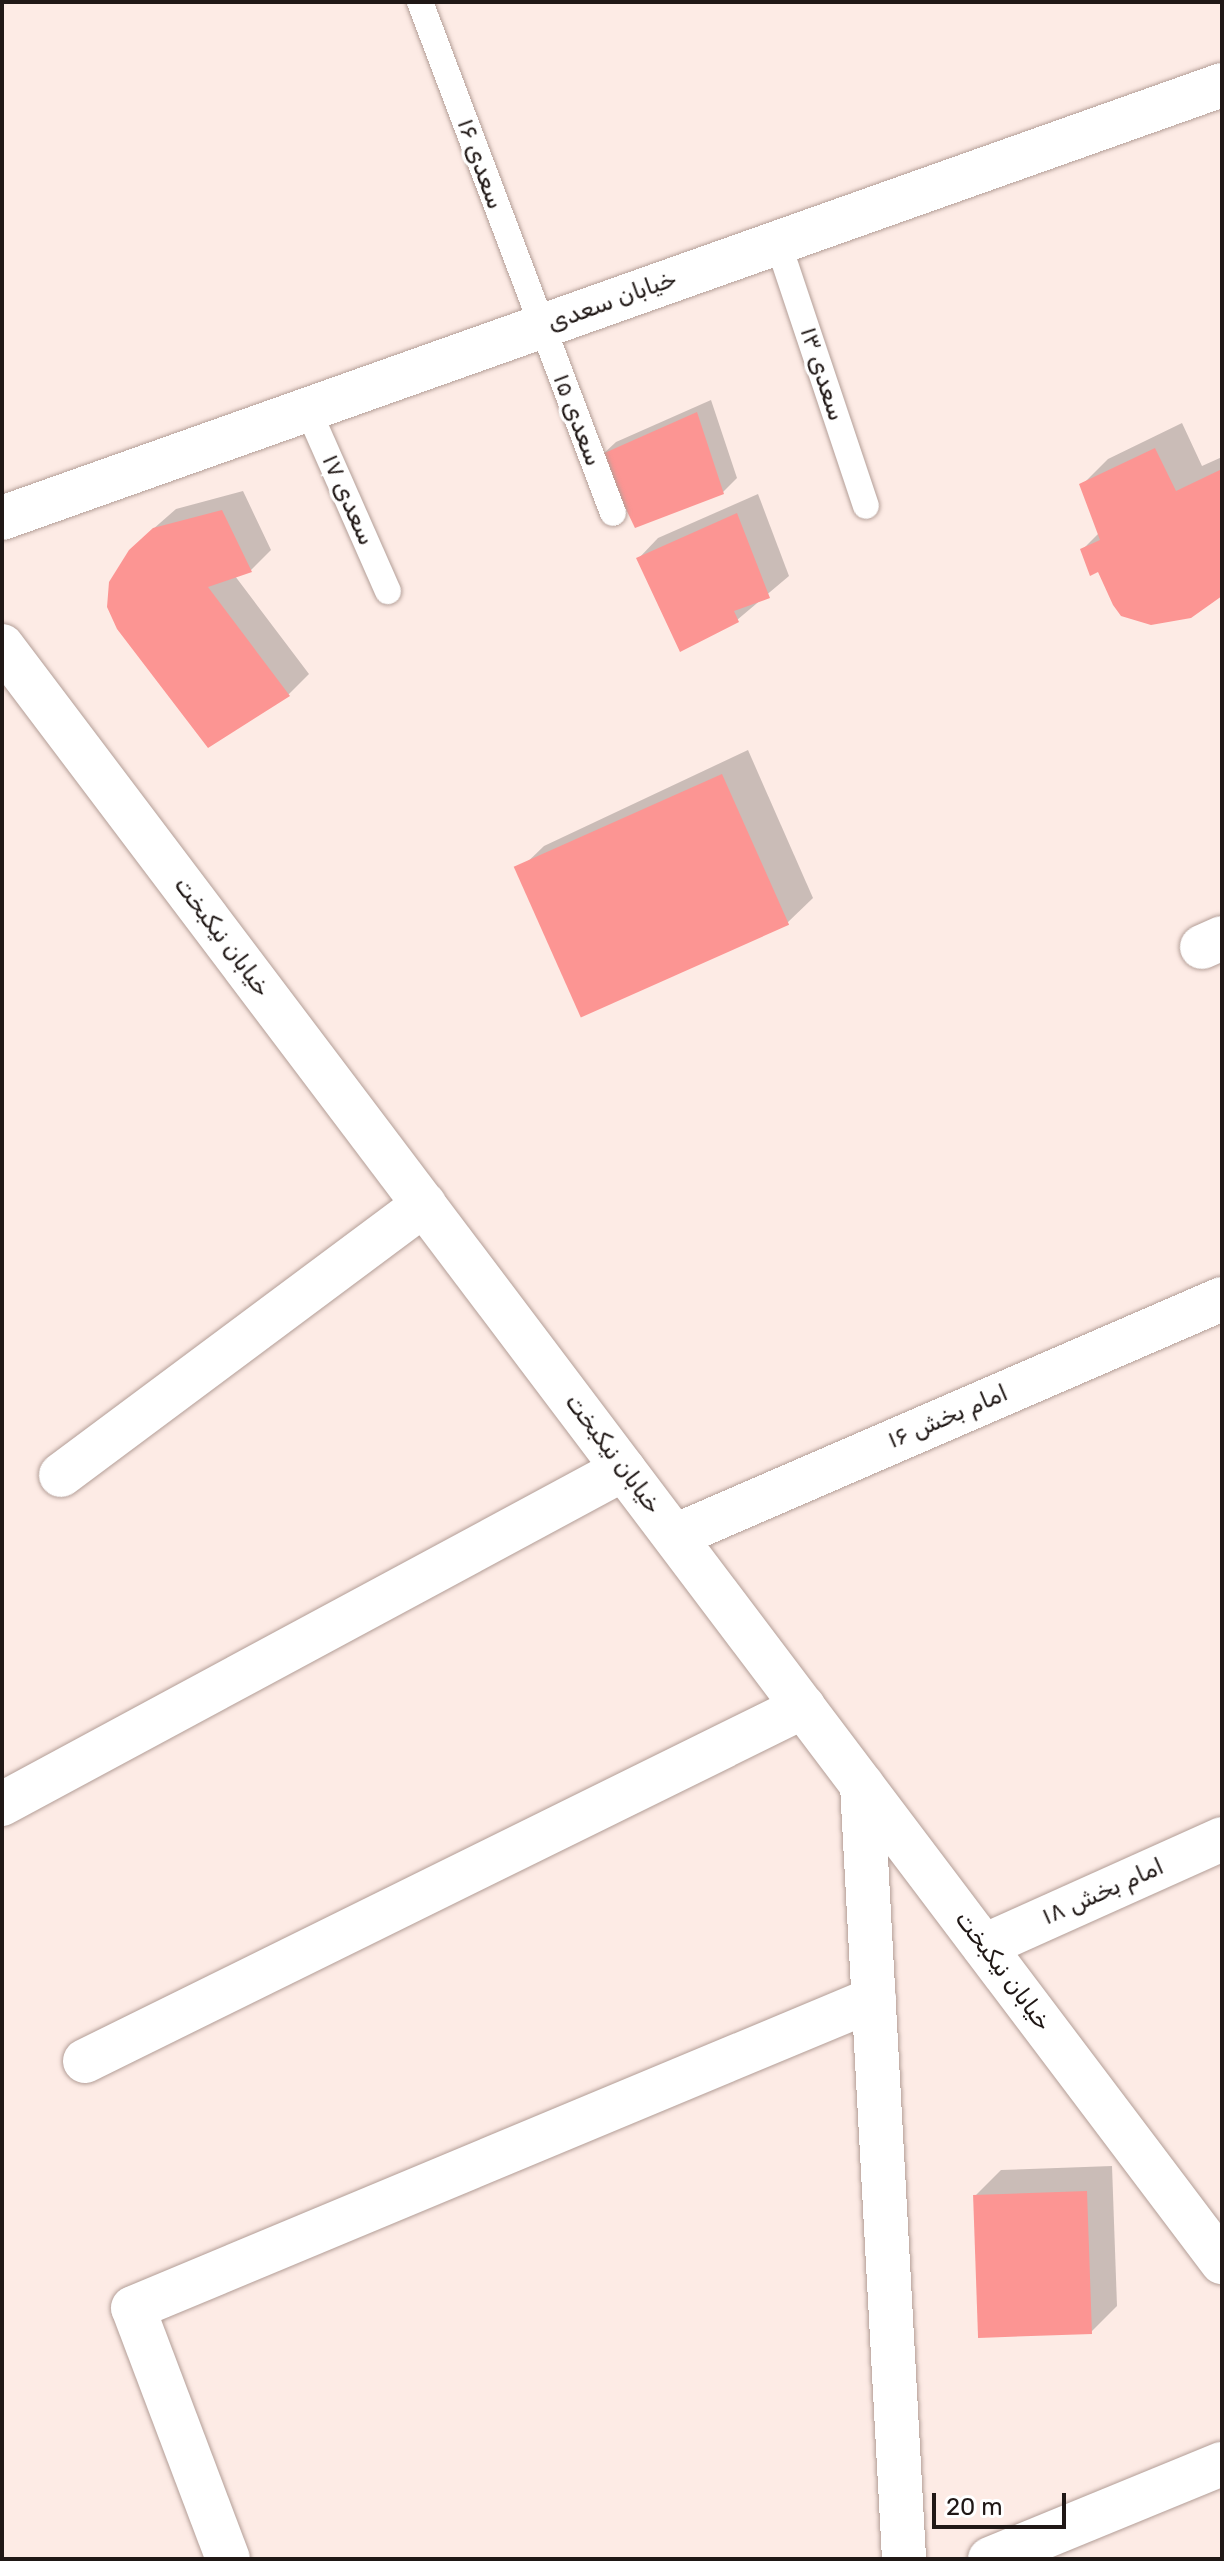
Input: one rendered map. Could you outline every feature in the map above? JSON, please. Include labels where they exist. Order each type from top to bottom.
[{"type":"street","name":"خیابان سعدی","points":[[2,518],[1222,85]]},
{"type":"street","name":"خیابان نیکبخت","points":[[2,646],[1222,2262]]},
{"type":"street","points":[[61,1475],[424,1204]]},
{"type":"street","name":"امام بخش ۱۶","points":[[675,1536],[1222,1299]]},
{"type":"street","points":[[2,1804],[624,1469]]},
{"type":"street","points":[[85,2061],[803,1707]]},
{"type":"street","points":[[862,1785],[904,2559]]},
{"type":"street","name":"امام بخش ۱۸","points":[[984,1946],[1222,1839]]},
{"type":"street","points":[[228,2559],[133,2308],[874,1999]]},
{"type":"street","points":[[990,2559],[1222,2464]]},
{"type":"lane","name":"سعدی ۱۶","points":[[420,2],[540,327]]},
{"type":"lane","name":"سعدی ۱۳","points":[[778,243],[866,506]]},
{"type":"lane","name":"سعدی ۱۵","points":[[540,327],[613,513]]},
{"type":"lane","name":"سعدی ۱۷","points":[[308,410],[388,591]]},
{"type":"building","points":[[697,412],[724,494],[635,528],[600,455]]},
{"type":"building","points":[[1155,448],[1176,491],[1222,469],[1222,596],[1191,618],[1151,625],[1121,616],[1098,572],[1090,576],[1080,549],[1100,540],[1079,484]]},
{"type":"building","points":[[222,510],[252,572],[208,587],[290,696],[208,748],[117,629],[107,607],[109,582],[129,550],[153,528]]},
{"type":"building","points":[[737,513],[770,598],[734,611],[739,622],[680,652],[636,558]]},
{"type":"building","points":[[722,774],[789,925],[581,1017],[514,867]]},
{"type":"building","points":[[1087,2191],[1092,2334],[978,2338],[973,2195]]}]
